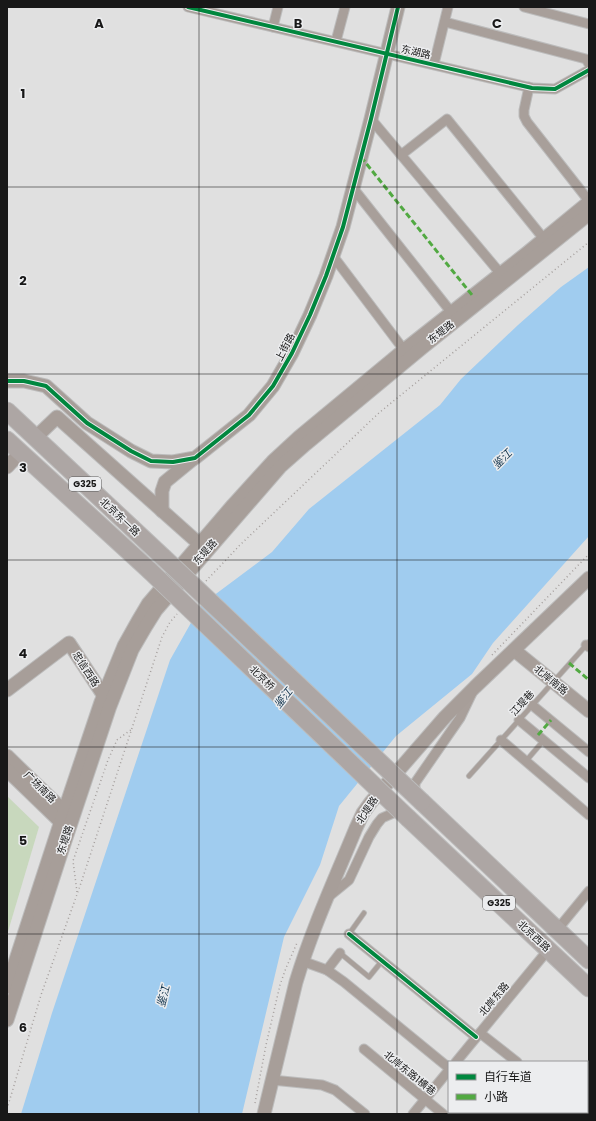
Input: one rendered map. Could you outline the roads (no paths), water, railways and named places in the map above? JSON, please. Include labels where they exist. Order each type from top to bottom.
[{"type":"highway","name":"北京东一路","points":[[7,412],[163,557]]},
{"type":"highway","name":"北京东一路","points":[[7,440],[149,570]]},
{"type":"highway","name":"北京桥","points":[[163,557],[418,798]]},
{"type":"highway","name":"北京桥","points":[[149,570],[404,814]]},
{"type":"highway","name":"北京西路","points":[[418,798],[589,960]]},
{"type":"highway","name":"北京西路","points":[[404,814],[589,988]]},
{"type":"main road","name":"上街路","points":[[7,381],[24,381],[46,386],[87,423],[151,462],[173,462],[194,458],[249,415],[273,386],[292,353],[310,315],[333,256],[343,227],[398,7]]},
{"type":"main road","name":"东堤路","points":[[454,316],[500,273],[544,239],[589,201]]},
{"type":"main road","name":"东堤路","points":[[7,987],[66,820],[132,650],[156,610],[203,548],[273,461],[299,437],[454,316],[589,214]]},
{"type":"main road","points":[[35,438],[56,417],[203,548]]},
{"type":"main road","points":[[7,467],[21,452]]},
{"type":"main road","points":[[162,511],[162,491],[165,482],[194,458]]},
{"type":"main road","name":"东堤路","points":[[8,1015],[104,696],[124,646],[138,621],[157,593],[203,548]]},
{"type":"main road","name":"北堤路","points":[[264,1114],[302,961],[363,813],[435,727],[589,578]]},
{"type":"main road","name":"忠信西路","points":[[7,690],[69,643],[104,696]]},
{"type":"main road","name":"北岸南路","points":[[514,650],[589,711]]},
{"type":"main road","name":"广场南路","points":[[7,756],[66,820]]},
{"type":"main road","name":"广场南路","points":[[7,770],[66,820]]},
{"type":"street","name":"东湖路","points":[[188,7],[229,12],[273,27],[528,86],[555,89],[589,70]]},
{"type":"street","points":[[273,27],[278,7]]},
{"type":"street","points":[[336,41],[345,7]]},
{"type":"street","points":[[434,64],[448,7]]},
{"type":"street","points":[[524,7],[589,24]]},
{"type":"street","points":[[444,22],[586,58],[589,64]]},
{"type":"street","points":[[528,86],[524,116],[527,122],[589,201]]},
{"type":"street","points":[[371,119],[500,273]]},
{"type":"street","points":[[401,155],[446,119],[544,239]]},
{"type":"street","points":[[353,188],[454,316]]},
{"type":"street","points":[[333,256],[407,354]]},
{"type":"street","points":[[418,798],[414,783],[460,718],[475,687]]},
{"type":"street","points":[[532,705],[589,752]]},
{"type":"street","points":[[519,720],[589,778]]},
{"type":"street","points":[[501,740],[589,815]]},
{"type":"street","points":[[326,900],[349,880],[369,837],[382,818],[404,814]]},
{"type":"street","points":[[557,930],[589,891]]},
{"type":"street","points":[[349,934],[478,1035],[516,1061]]},
{"type":"street","name":"北岸东路","points":[[457,1061],[548,950]]},
{"type":"street","points":[[327,970],[340,953]]},
{"type":"street","points":[[302,961],[327,970],[344,982],[448,1068]]},
{"type":"street","name":"北岸东路1横巷","points":[[364,1049],[443,1114]]},
{"type":"street","points":[[412,1114],[448,1070]]},
{"type":"street","points":[[272,1080],[322,1085],[335,1090],[365,1114]]},
{"type":"lane","name":"江堤巷","points":[[468,776],[588,644]]},
{"type":"lane","points":[[526,761],[544,740]]},
{"type":"lane","points":[[349,934],[364,913]]},
{"type":"lane","points":[[340,953],[369,977],[382,961]]},
{"type":"water","name":"鉴江","points":[[589,267],[589,536],[493,643],[472,674],[396,736],[339,806],[320,865],[284,937],[242,1114],[21,1114],[52,1013],[170,660],[201,605],[272,552],[309,509],[440,405],[461,379],[518,325],[561,287]]}]
